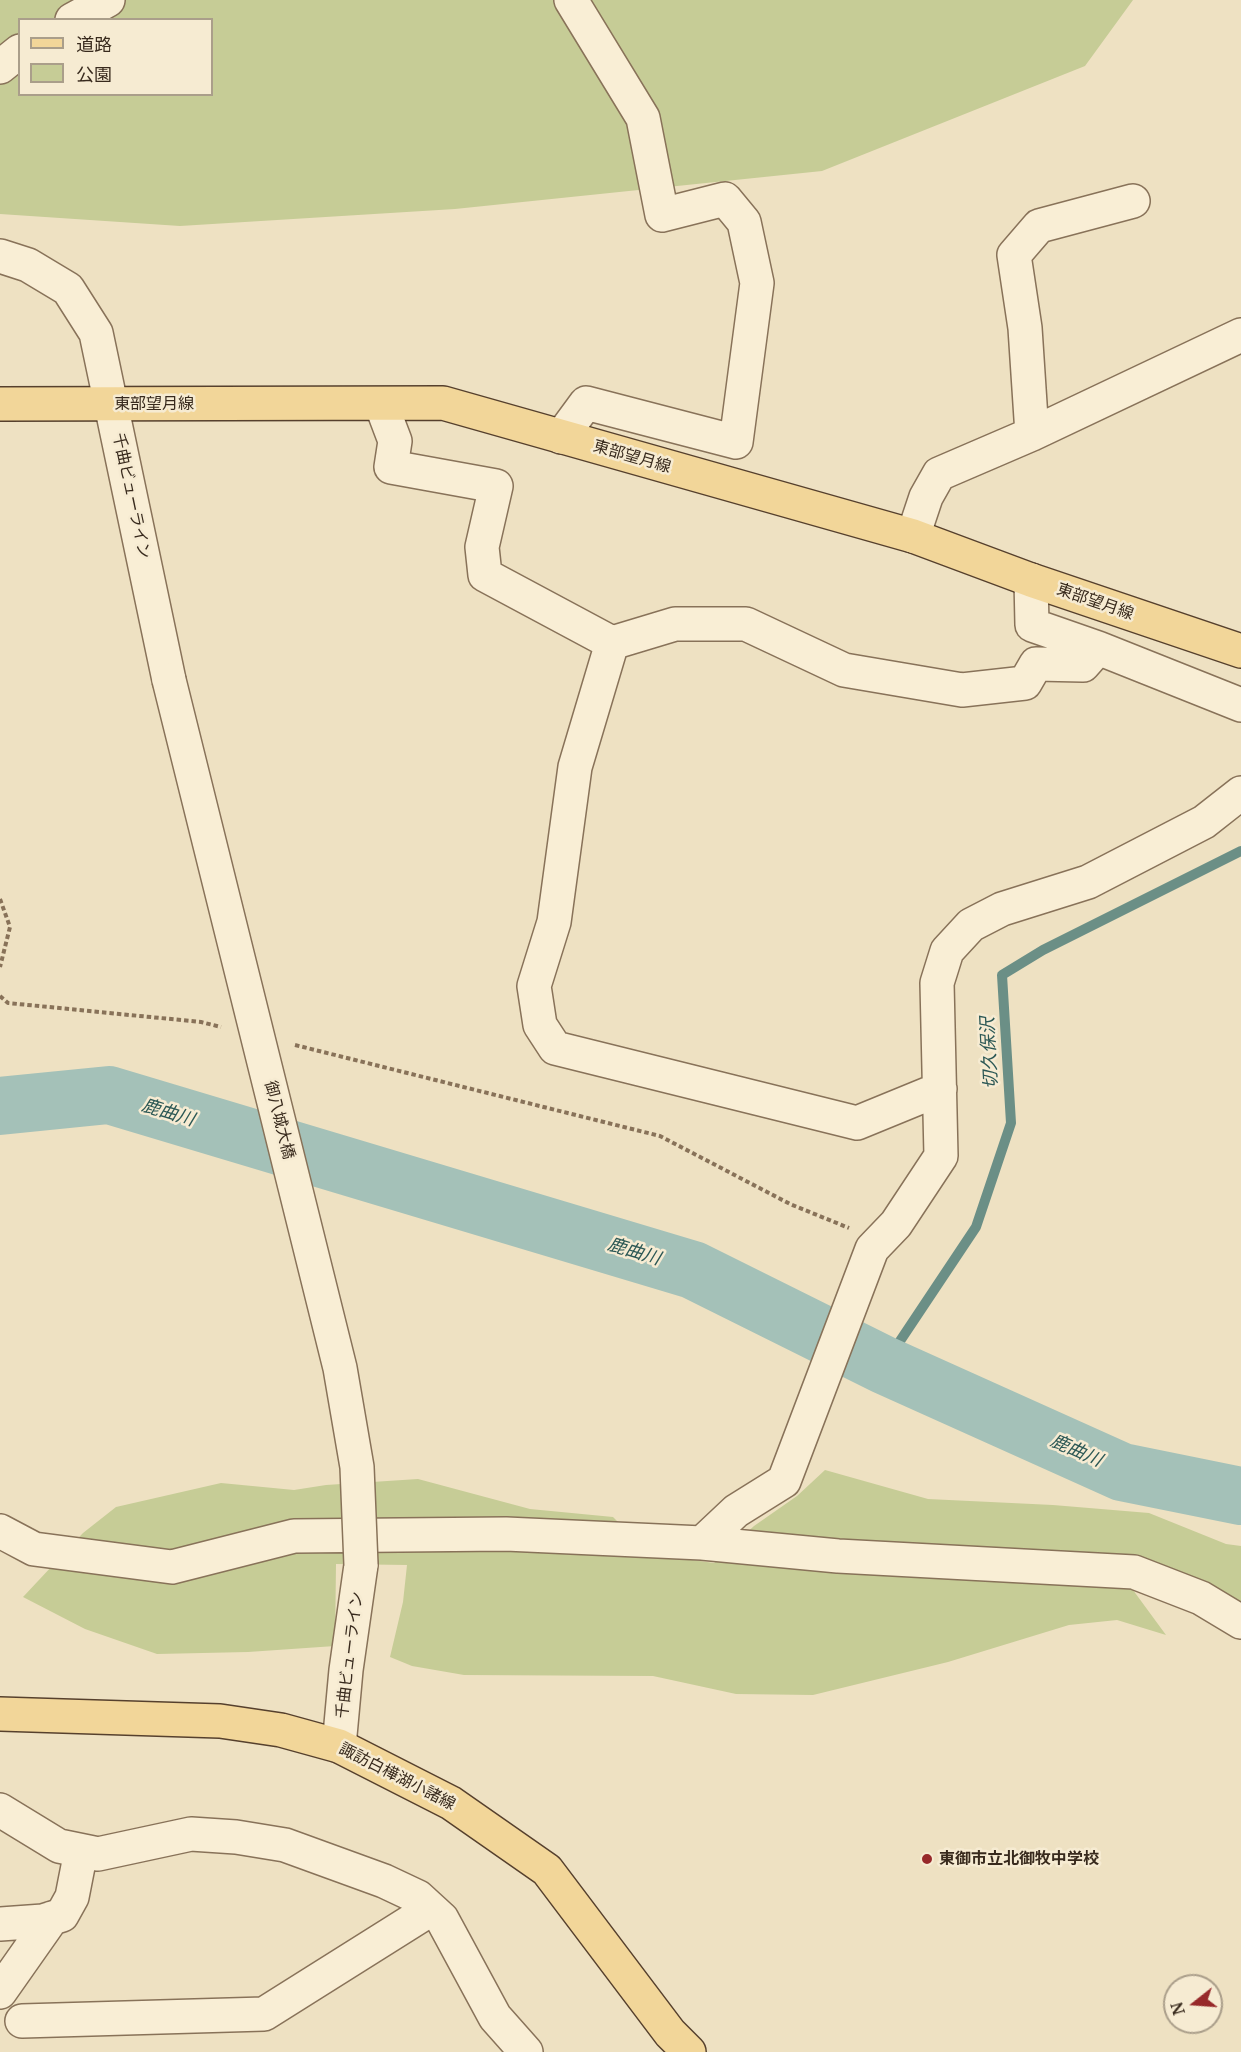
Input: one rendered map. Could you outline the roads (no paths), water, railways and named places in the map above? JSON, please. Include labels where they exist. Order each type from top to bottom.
[{"type":"main road","name":"東部望月線","points":[[0,404],[381,405],[443,403],[913,536],[1031,580],[1236,650]]},
{"type":"main road","name":"諏訪白樺湖小諸線","points":[[0,1714],[220,1721],[282,1730],[339,1746],[452,1803],[547,1870],[670,2033],[689,2052]]},
{"type":"street","points":[[76,18],[108,0]]},
{"type":"street","points":[[561,437],[586,403],[736,442],[757,283],[744,222],[725,200],[662,215],[644,118],[571,0]]},
{"type":"street","points":[[0,68],[18,53]]},
{"type":"street","points":[[1032,434],[1025,328],[1014,255],[1039,226],[1133,201]]},
{"type":"street","name":"千曲ビューライン","points":[[0,256],[28,265],[68,289],[96,333],[169,680]]},
{"type":"street","points":[[913,536],[926,497],[939,474],[1032,434],[1241,335]]},
{"type":"street","points":[[381,405],[395,441],[391,466],[496,486],[482,547],[484,575],[612,643],[675,624],[746,624],[844,670],[962,690],[1025,683],[1036,664],[1083,665],[1098,648]]},
{"type":"street","points":[[1031,580],[1032,625],[1098,648],[1241,705]]},
{"type":"street","points":[[612,643],[575,767],[554,922],[534,986],[540,1025],[555,1048],[857,1123],[940,1089]]},
{"type":"street","name":"御八城大橋","points":[[169,680],[340,1368],[357,1467],[361,1565]]},
{"type":"street","points":[[702,1543],[736,1511],[784,1481],[876,1244],[896,1224],[941,1155],[937,983],[947,951],[971,925],[1002,909],[1088,882],[1204,822],[1241,793]]},
{"type":"street","points":[[0,1530],[34,1549],[172,1567],[294,1536],[506,1534],[702,1543],[838,1556],[1134,1572],[1201,1598],[1241,1623]]},
{"type":"street","name":"千曲ビューライン","points":[[339,1746],[346,1670],[361,1565]]},
{"type":"street","points":[[0,1810],[59,1846],[81,1851],[98,1854],[191,1834],[285,1845],[384,1881],[418,1897],[442,1919],[495,2017],[526,2052]]},
{"type":"street","points":[[0,1924],[62,1915],[72,1897],[81,1851]]},
{"type":"street","points":[[22,2021],[264,2014],[431,1909]]},
{"type":"street","points":[[0,1992],[52,1918]]},
{"type":"waterway","name":"切久保沢","points":[[884,1365],[976,1227],[1011,1123],[1002,975],[1043,950],[1241,851]]},
{"type":"waterway","name":"鹿曲川","points":[[0,1106],[109,1095],[693,1270],[884,1365],[1122,1472],[1241,1496]]},
{"type":"place","name":"東御市立北御牧中学校","points":[[927,1859]]}]
